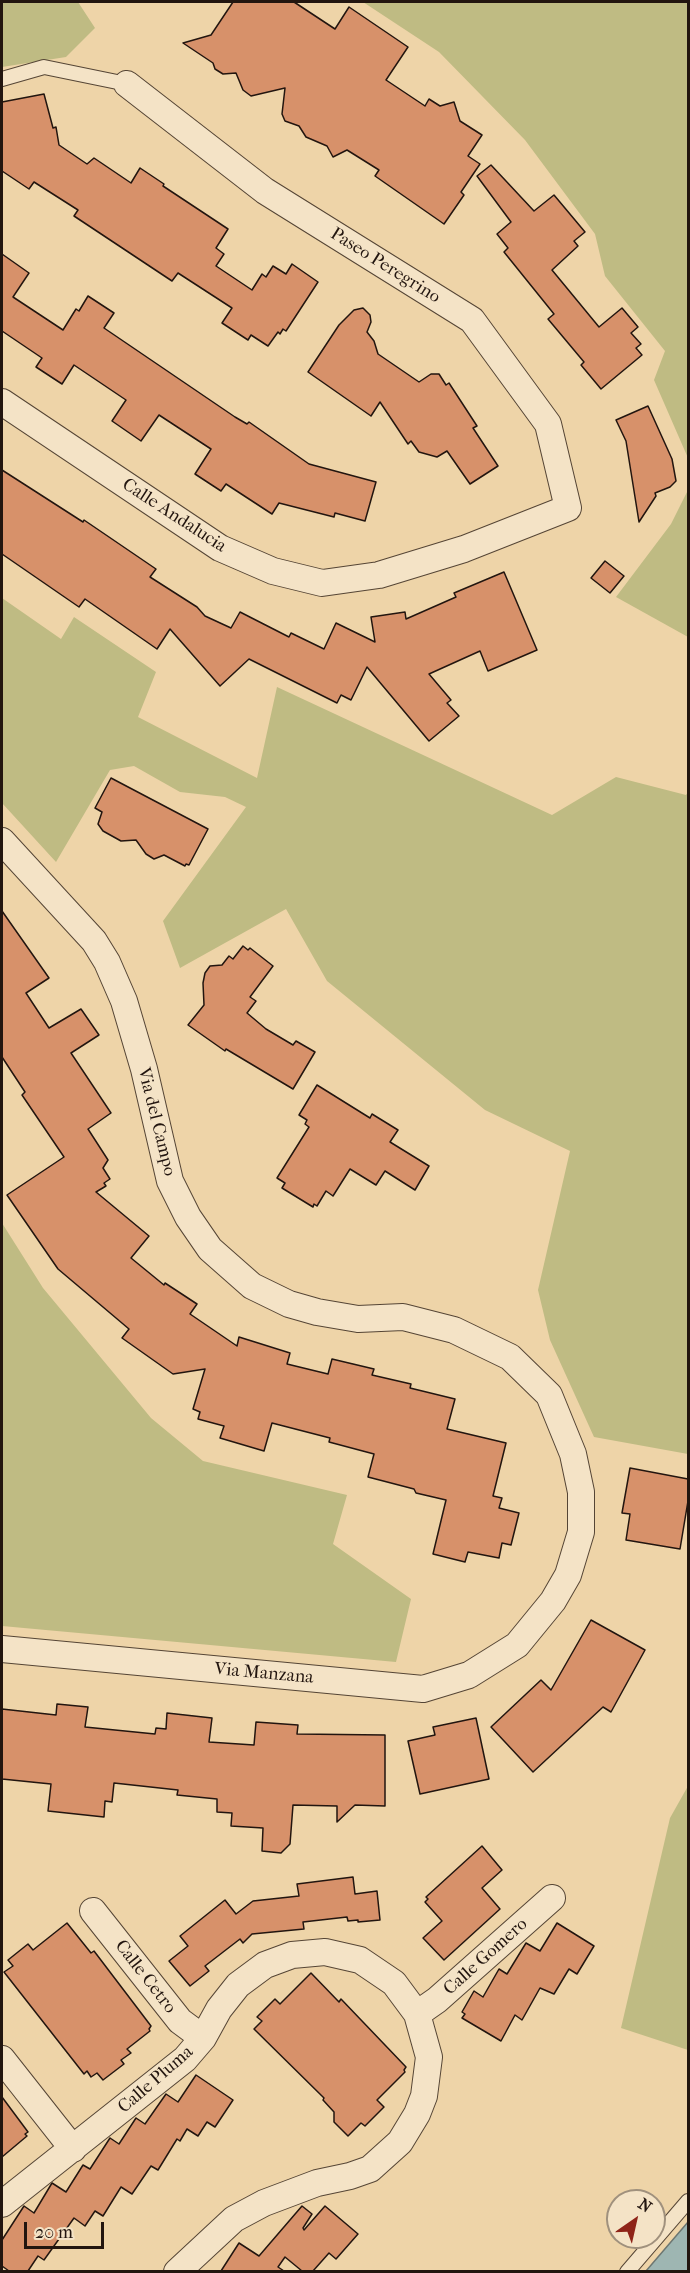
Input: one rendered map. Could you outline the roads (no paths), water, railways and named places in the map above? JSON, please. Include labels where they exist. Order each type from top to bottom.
[{"type":"street","name":"Paseo Peregrino","points":[[127,84],[265,191],[472,320],[548,424],[568,507]]},
{"type":"street","name":"Calle Andalucia","points":[[2,402],[220,548],[273,571],[322,583],[379,575],[464,549],[568,507]]},
{"type":"street","name":"Via del Campo","points":[[2,841],[94,941],[107,962],[124,1001],[144,1069],[170,1181],[188,1217],[210,1249],[252,1286],[289,1304],[358,1319],[403,1317],[454,1330],[510,1357],[549,1395],[573,1454],[581,1492],[581,1532],[568,1575],[553,1601],[517,1645]]},
{"type":"street","name":"Via Manzana","points":[[2,1649],[423,1689],[469,1675],[517,1645]]},
{"type":"street","name":"Calle Gomero","points":[[417,2014],[437,2000],[552,1898]]},
{"type":"street","name":"Calle Cetro","points":[[93,1911],[180,2021],[203,2038]]},
{"type":"street","name":"Calle Pluma","points":[[2,2204],[185,2059],[203,2038],[219,2009],[238,1984],[265,1965],[292,1955],[325,1953],[360,1960],[394,1983],[417,2014],[429,2057],[424,2096],[417,2114],[400,2142],[370,2169],[317,2183],[264,2203],[234,2219],[177,2271]]},
{"type":"street","points":[[2,2060],[73,2149]]},
{"type":"lane","points":[[2,79],[44,67],[127,84]]},
{"type":"lane","points":[[627,2271],[688,2201]]},
{"type":"water","points":[[688,2222],[688,2271],[646,2271]]}]
